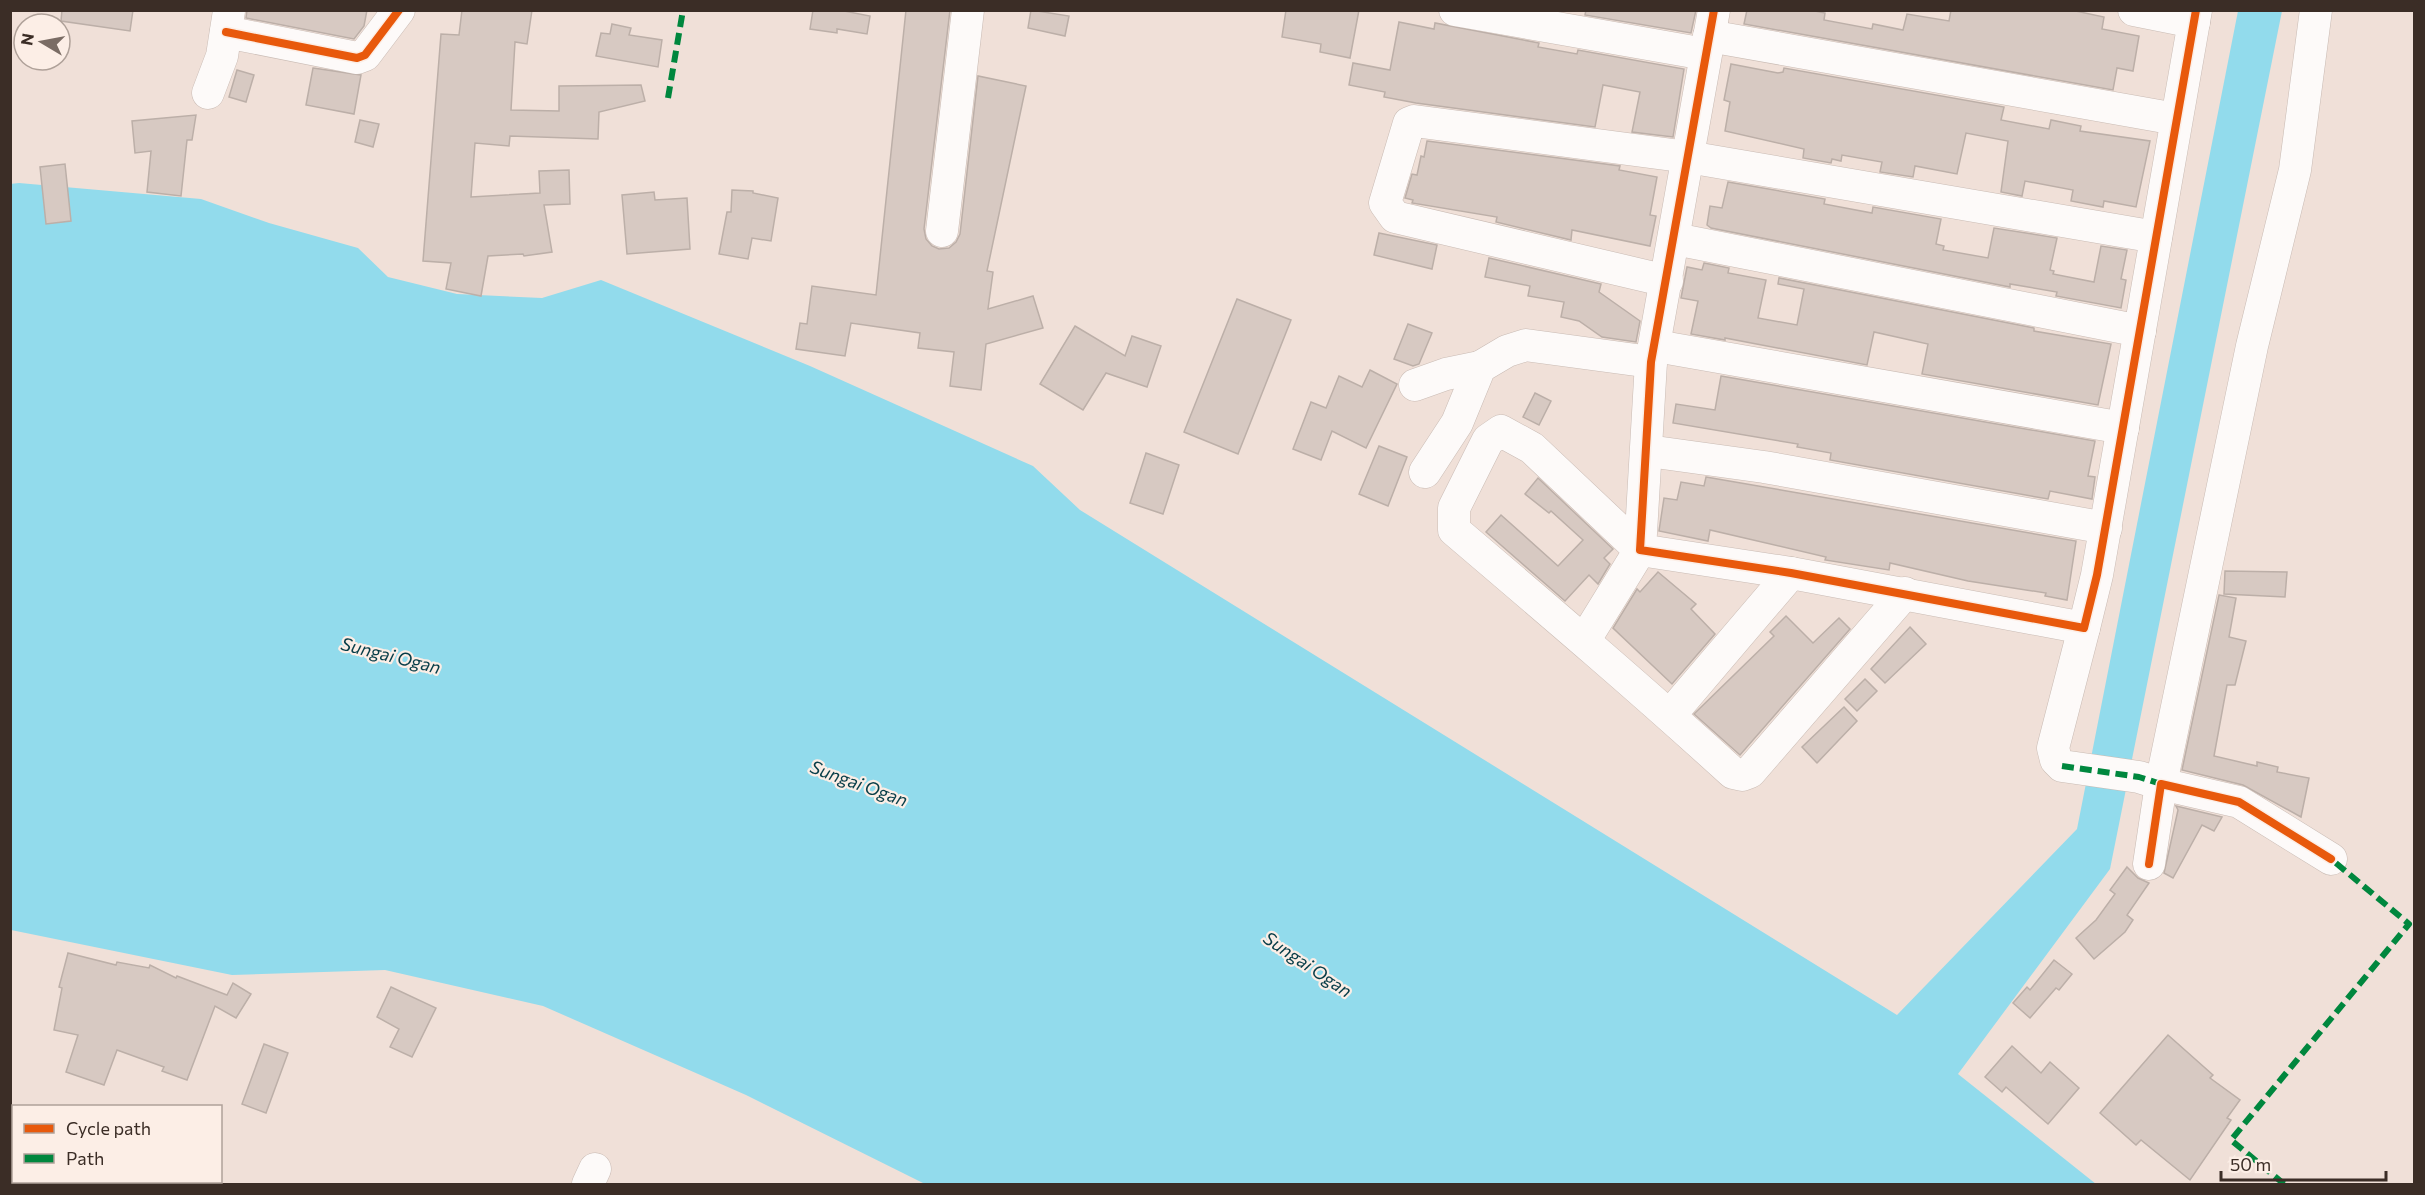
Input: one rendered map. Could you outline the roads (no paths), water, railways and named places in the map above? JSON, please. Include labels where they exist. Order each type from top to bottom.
[{"type":"street","points":[[208,93],[222,56],[227,21],[357,58],[365,55],[399,10]]},
{"type":"street","points":[[942,231],[968,10]]},
{"type":"street","points":[[1455,10],[1709,34],[2176,118]]},
{"type":"street","points":[[2134,10],[2195,16],[2106,528],[2084,628],[2053,748],[2056,760],[2062,766],[2150,781],[2239,802],[2331,860]]},
{"type":"street","points":[[2148,864],[2150,781],[2295,171],[2316,10]]},
{"type":"street","points":[[1584,641],[1640,550],[1654,354],[1709,34]]},
{"type":"street","points":[[1667,281],[1395,217],[1388,211],[1385,203],[1408,123],[1414,121],[1688,157],[2156,237]]},
{"type":"street","points":[[1675,239],[2140,331]]},
{"type":"street","points":[[1415,385],[1446,374],[1480,367],[1507,351],[1526,345],[1654,354],[2123,428]]},
{"type":"street","points":[[1425,472],[1457,423],[1480,367]]},
{"type":"street","points":[[1905,593],[1750,772],[1742,776],[1733,773],[1670,715],[1454,530],[1454,508],[1488,440],[1501,431],[1532,448],[1640,550],[1905,593],[2084,628]]},
{"type":"street","points":[[1648,451],[1764,466],[2106,528]]},
{"type":"street","points":[[1670,715],[1791,573]]},
{"type":"water","name":"Sungai Ogan","points":[[2238,11],[2282,11],[2110,869],[1958,1074],[2096,1184],[925,1184],[746,1095],[543,1006],[385,970],[232,975],[11,930],[10,184],[19,183],[201,199],[269,223],[358,248],[388,277],[457,294],[542,298],[601,280],[810,366],[1033,466],[1080,510],[1897,1015],[2077,829]]}]
